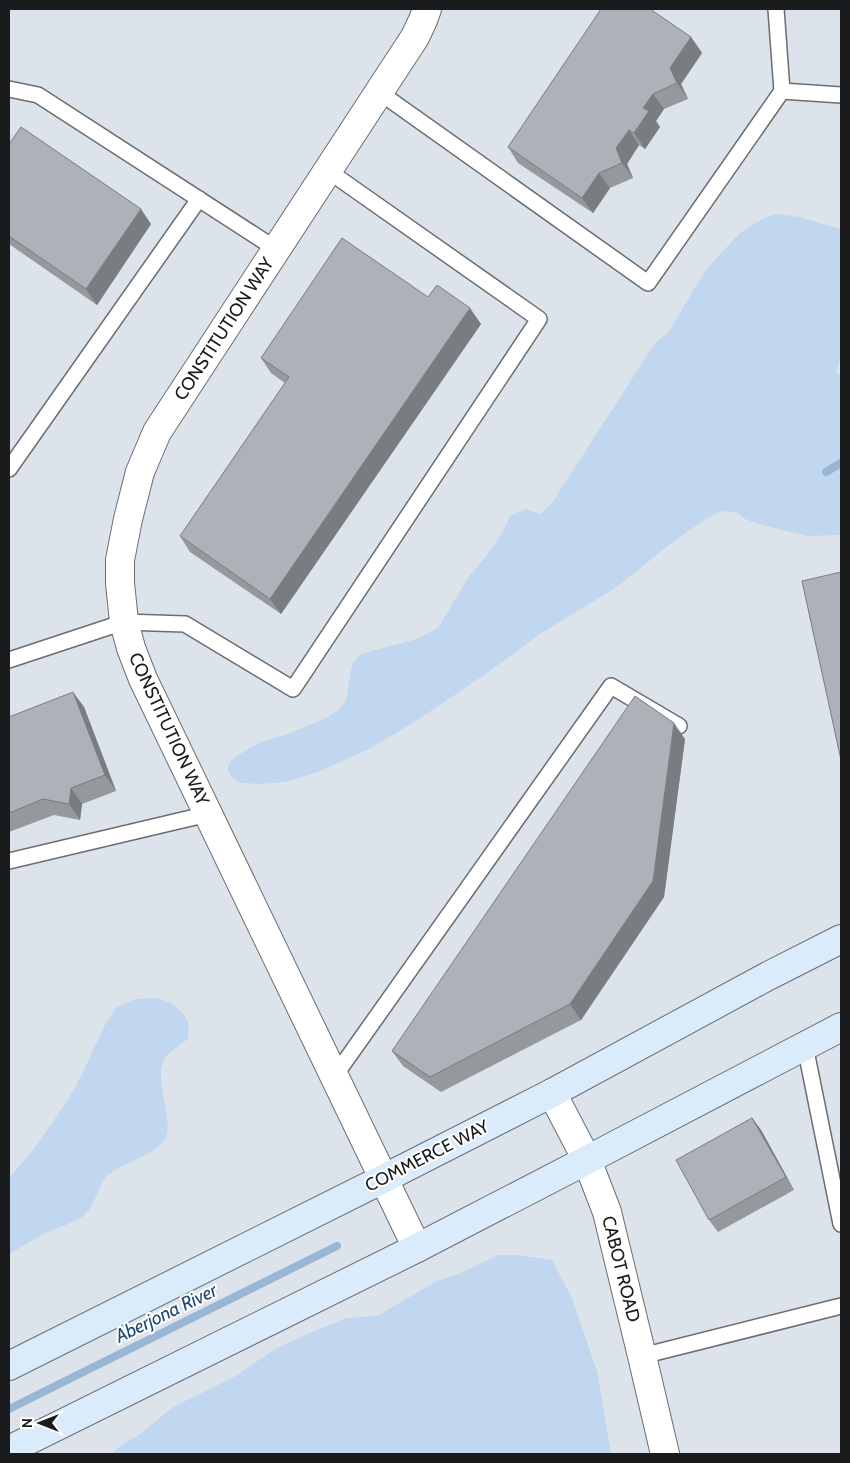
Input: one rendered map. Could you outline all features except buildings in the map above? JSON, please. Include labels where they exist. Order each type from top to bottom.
[{"type":"street","name":"CONSTITUTION WAY","points":[[417,1248],[143,679],[131,648],[124,622],[120,560],[140,472],[157,432],[420,29],[427,9]]},
{"type":"street","name":"COMMERCE WAY","points":[[9,1366],[552,1093],[693,1016],[841,939]]},
{"type":"street","points":[[9,1450],[417,1248],[841,1027]]},
{"type":"street","name":"CABOT ROAD","points":[[552,1093],[587,1160],[609,1219],[665,1454]]},
{"type":"lane","points":[[379,92],[648,283],[782,90],[776,9]]},
{"type":"lane","points":[[9,89],[38,95],[276,249]]},
{"type":"lane","points":[[782,90],[841,95]]},
{"type":"lane","points":[[9,660],[124,622],[185,624],[293,689],[539,319],[328,170]]},
{"type":"lane","points":[[9,469],[199,200]]},
{"type":"lane","points":[[334,1076],[611,686],[679,726]]},
{"type":"lane","points":[[9,861],[208,814]]},
{"type":"lane","points":[[805,1046],[841,1224]]},
{"type":"lane","points":[[642,1356],[841,1306]]},
{"type":"shaded area","points":[[777,214],[799,217],[841,229],[841,356],[836,373],[841,374],[841,535],[807,536],[762,525],[745,519],[738,513],[722,511],[706,519],[670,544],[617,587],[543,632],[480,678],[419,719],[371,748],[318,772],[285,782],[241,783],[233,778],[228,772],[228,766],[233,759],[243,752],[263,741],[286,735],[326,718],[338,710],[346,701],[353,662],[361,654],[417,639],[438,628],[468,578],[491,550],[504,530],[510,516],[526,509],[540,514],[552,503],[655,343],[669,332],[711,264],[740,233],[764,218]]},
{"type":"shaded area","points":[[157,998],[181,1011],[189,1027],[188,1039],[169,1053],[161,1073],[168,1125],[164,1141],[149,1153],[106,1177],[93,1203],[83,1216],[42,1235],[9,1254],[9,1178],[31,1153],[68,1100],[105,1025],[116,1008],[135,999]]},
{"type":"shaded area","points":[[498,1255],[518,1255],[552,1260],[572,1298],[597,1371],[611,1454],[112,1454],[173,1407],[234,1377],[275,1349],[346,1318],[377,1316],[437,1281],[459,1274]]},
{"type":"waterway","name":"Aberjona River","points":[[826,472],[841,463]]},
{"type":"waterway","name":"Aberjona River","points":[[9,1409],[337,1246]]}]
